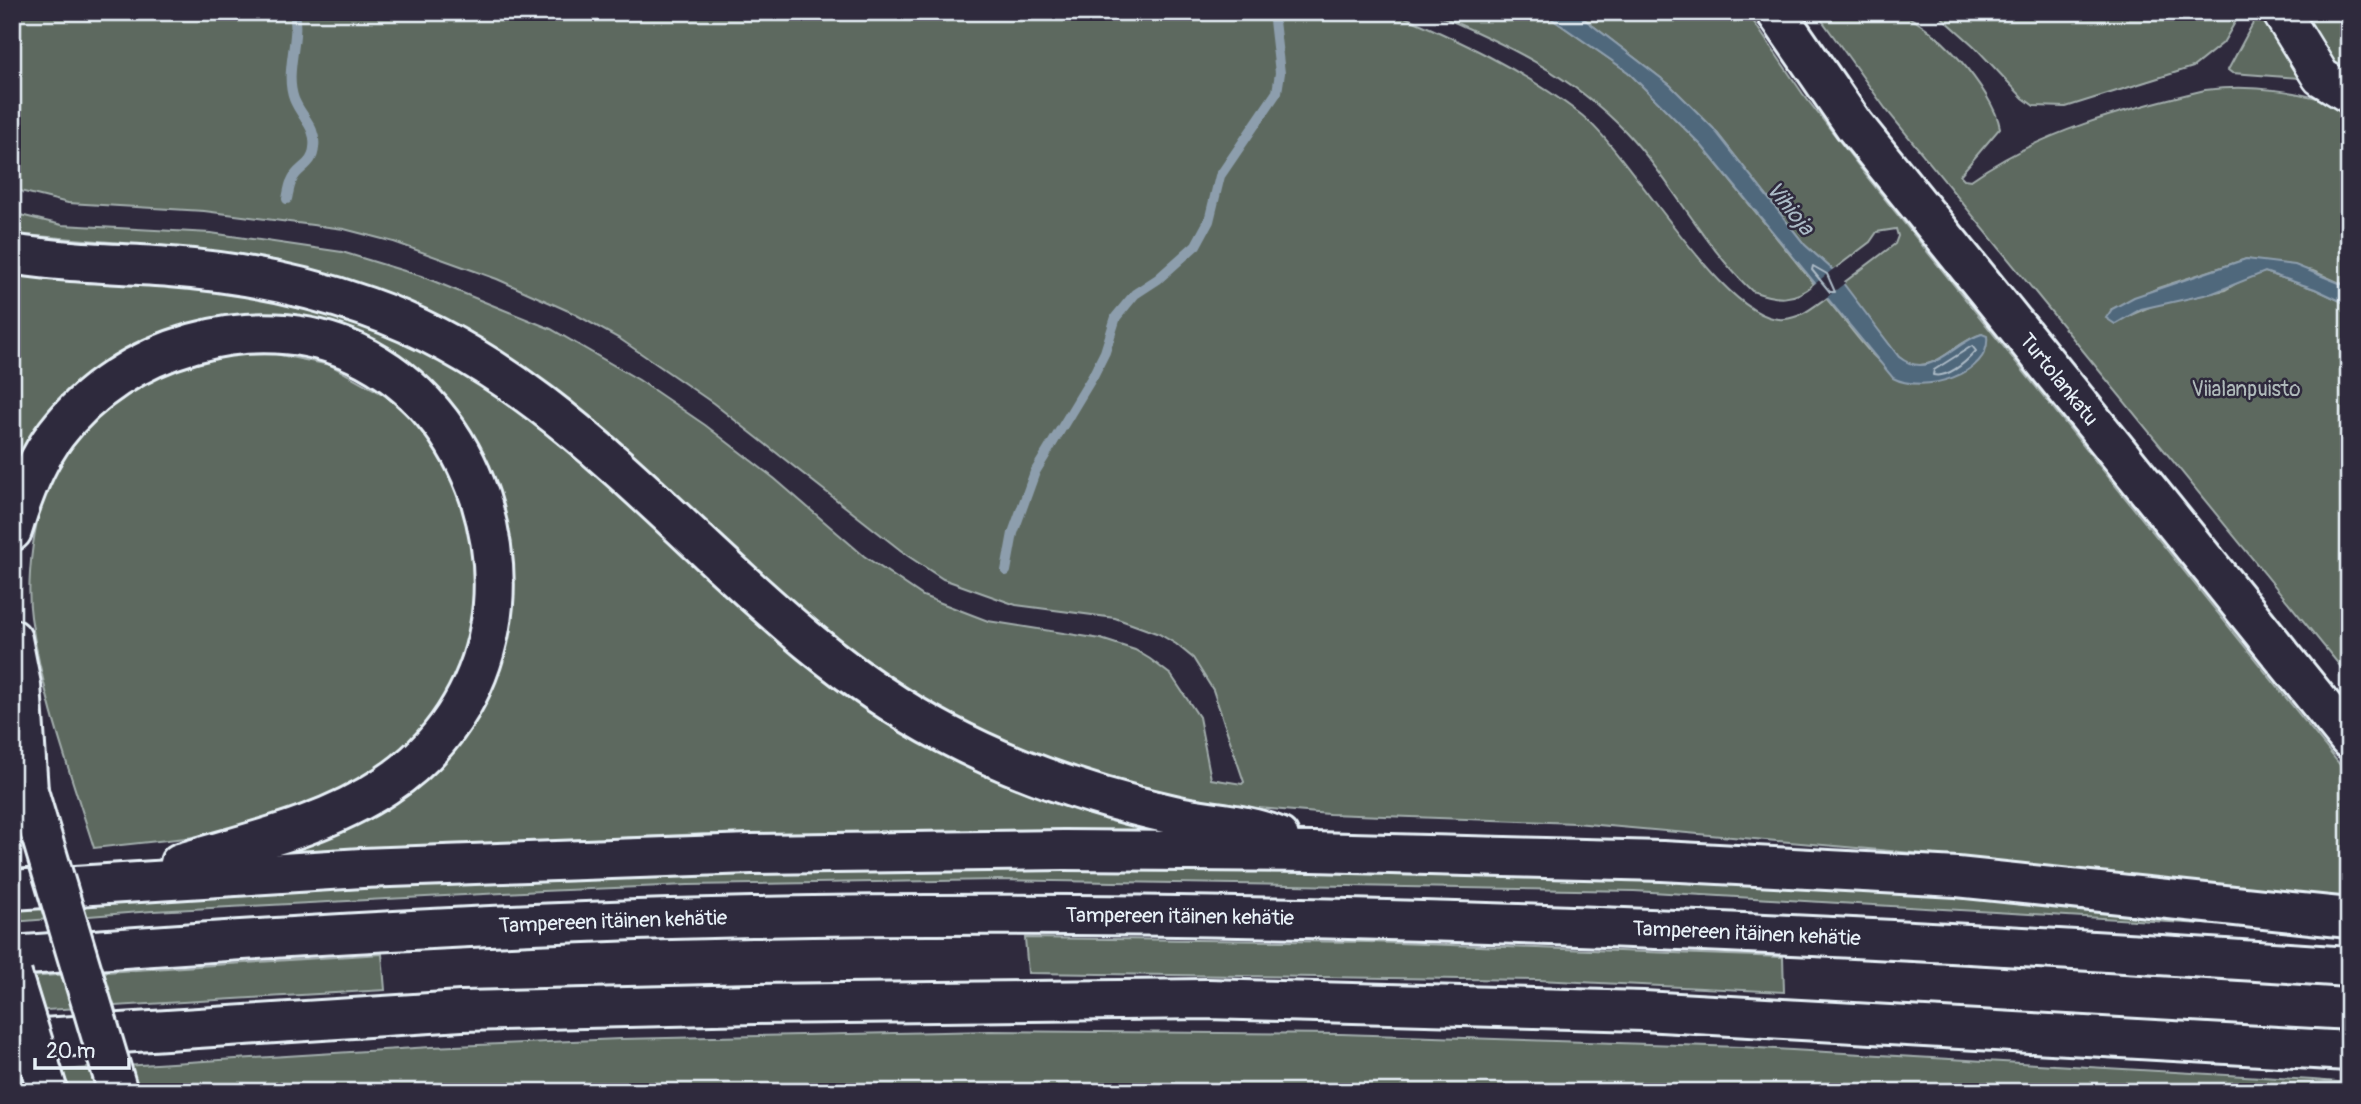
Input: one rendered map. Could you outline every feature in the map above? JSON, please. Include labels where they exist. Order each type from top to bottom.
[{"type":"main road","name":"Turtolankatu","points":[[1776,12],[1854,125],[2349,739]]},
{"type":"main road","points":[[12,254],[235,275],[348,302],[418,330],[482,364],[562,420],[818,646],[876,692],[943,732],[994,757],[1092,793],[1176,816],[1259,829],[1313,852]]},
{"type":"main road","points":[[12,531],[22,499],[56,434],[106,384],[136,365],[171,350],[204,340],[269,334],[315,340],[356,353],[397,378],[416,395],[458,444],[488,525],[495,603],[486,648],[463,704],[437,741],[386,786],[311,825],[121,881]]},
{"type":"main road","points":[[12,639],[21,685],[28,791],[118,1092]]},
{"type":"main road","points":[[12,890],[121,881],[362,868],[751,854],[1064,850],[1313,852],[1662,861],[1957,877],[2349,918]]},
{"type":"main road","name":"Tampereen itäinen kehätie","points":[[12,956],[454,929],[750,917],[1202,916],[1657,928],[1985,943],[2349,967]]},
{"type":"main road","points":[[12,975],[48,1092]]},
{"type":"main road","points":[[12,1040],[461,1011],[755,1003],[1207,999],[1643,1011],[2349,1051]]},
{"type":"street","points":[[2281,12],[2320,77],[2349,94]]},
{"type":"green space","points":[[12,12],[1393,12],[1489,56],[1558,97],[1579,113],[1625,162],[1706,267],[1734,295],[1760,313],[1784,319],[1796,317],[1826,298],[1874,357],[1891,371],[1909,380],[1929,383],[1952,376],[1978,359],[1982,334],[1929,364],[1908,364],[1899,357],[1842,284],[1895,244],[1898,236],[1896,229],[1877,232],[1870,242],[1833,270],[1805,245],[1713,128],[1670,85],[1575,12],[1747,12],[1803,94],[1868,178],[2349,776],[2349,899],[1924,854],[1575,823],[1329,814],[1222,805],[1108,782],[1049,761],[966,724],[896,684],[857,657],[725,548],[321,273],[197,249],[12,234],[12,213],[62,225],[211,233],[342,252],[421,276],[551,329],[639,380],[705,425],[775,479],[864,556],[923,596],[988,621],[1101,639],[1135,650],[1150,659],[1171,675],[1199,717],[1211,779],[1242,784],[1244,782],[1213,690],[1193,658],[1176,644],[1159,634],[1115,618],[1016,605],[943,579],[908,556],[713,403],[620,339],[573,313],[497,279],[394,242],[344,229],[204,211],[68,203],[12,189]]},
{"type":"green space","points":[[1431,12],[1542,12],[1628,72],[1702,146],[1814,284],[1799,294],[1784,298],[1752,291],[1718,254],[1643,151],[1605,112],[1583,93],[1535,62],[1484,35]]},
{"type":"green space","name":"Viialanpuisto","points":[[1816,12],[1893,12],[1909,17],[1959,59],[1986,96],[2000,128],[1960,175],[1964,179],[1971,180],[1997,163],[2054,135],[2144,105],[2205,90],[2278,90],[2349,108],[2349,287],[2313,271],[2246,259],[2158,288],[2112,309],[2131,315],[2154,305],[2225,290],[2247,277],[2265,272],[2315,289],[2349,305],[2349,677],[1885,108]]},
{"type":"green space","points":[[1936,12],[2241,12],[2223,43],[2193,67],[2066,107],[2034,106],[2023,98],[1974,46]]},
{"type":"green space","points":[[2259,12],[2273,12],[2303,71],[2300,78],[2232,73],[2228,70]]},
{"type":"green space","points":[[2291,12],[2349,12],[2349,84]]},
{"type":"green space","points":[[12,265],[178,278],[365,318],[515,397],[771,628],[1182,833],[704,834],[282,853],[365,820],[413,789],[510,593],[431,391],[205,324],[12,481]]},
{"type":"green space","points":[[275,354],[330,365],[386,396],[434,440],[479,536],[471,639],[445,701],[404,750],[344,791],[275,819],[195,837],[94,848],[49,705],[31,617],[29,596],[33,547],[37,521],[52,472],[62,451],[83,424],[107,405],[149,379],[175,366],[199,359],[224,355]]},
{"type":"green space","points":[[931,865],[1510,872],[1952,893],[2272,928],[1634,891],[999,880],[688,885],[542,891],[153,911],[12,922],[12,905],[153,894]]},
{"type":"green space","points":[[1025,938],[1368,942],[1783,957],[1784,992],[1538,980],[1028,973]]},
{"type":"green space","points":[[382,954],[385,990],[12,1012],[12,978]]},
{"type":"green space","points":[[990,1031],[1341,1034],[1741,1047],[2313,1080],[2349,1083],[2349,1091],[12,1092],[12,1073],[431,1047],[620,1039]]},
{"type":"water","points":[[1542,12],[1575,12],[1670,85],[1713,128],[1805,245],[1833,270],[1899,357],[1911,364],[1932,363],[1982,334],[1987,336],[1986,350],[1978,361],[1967,371],[1937,382],[1921,384],[1893,378],[1702,146],[1628,72]]},
{"type":"water","points":[[2246,259],[2295,265],[2349,287],[2349,305],[2315,289],[2265,272],[2213,293],[2141,309],[2115,324],[2106,318],[2112,309],[2134,297]]},
{"type":"pier","points":[[1836,267],[1845,283],[1823,300],[1812,286]]},
{"type":"waterway","points":[[287,199],[292,179],[308,163],[314,148],[311,128],[291,89],[294,12]]},
{"type":"waterway","points":[[1006,571],[1013,533],[1035,472],[1093,376],[1105,352],[1116,317],[1135,294],[1158,279],[1196,245],[1209,221],[1220,176],[1277,92],[1280,73],[1273,12]]},
{"type":"water label","name":"Vihioja","points":[[1790,208]]}]
